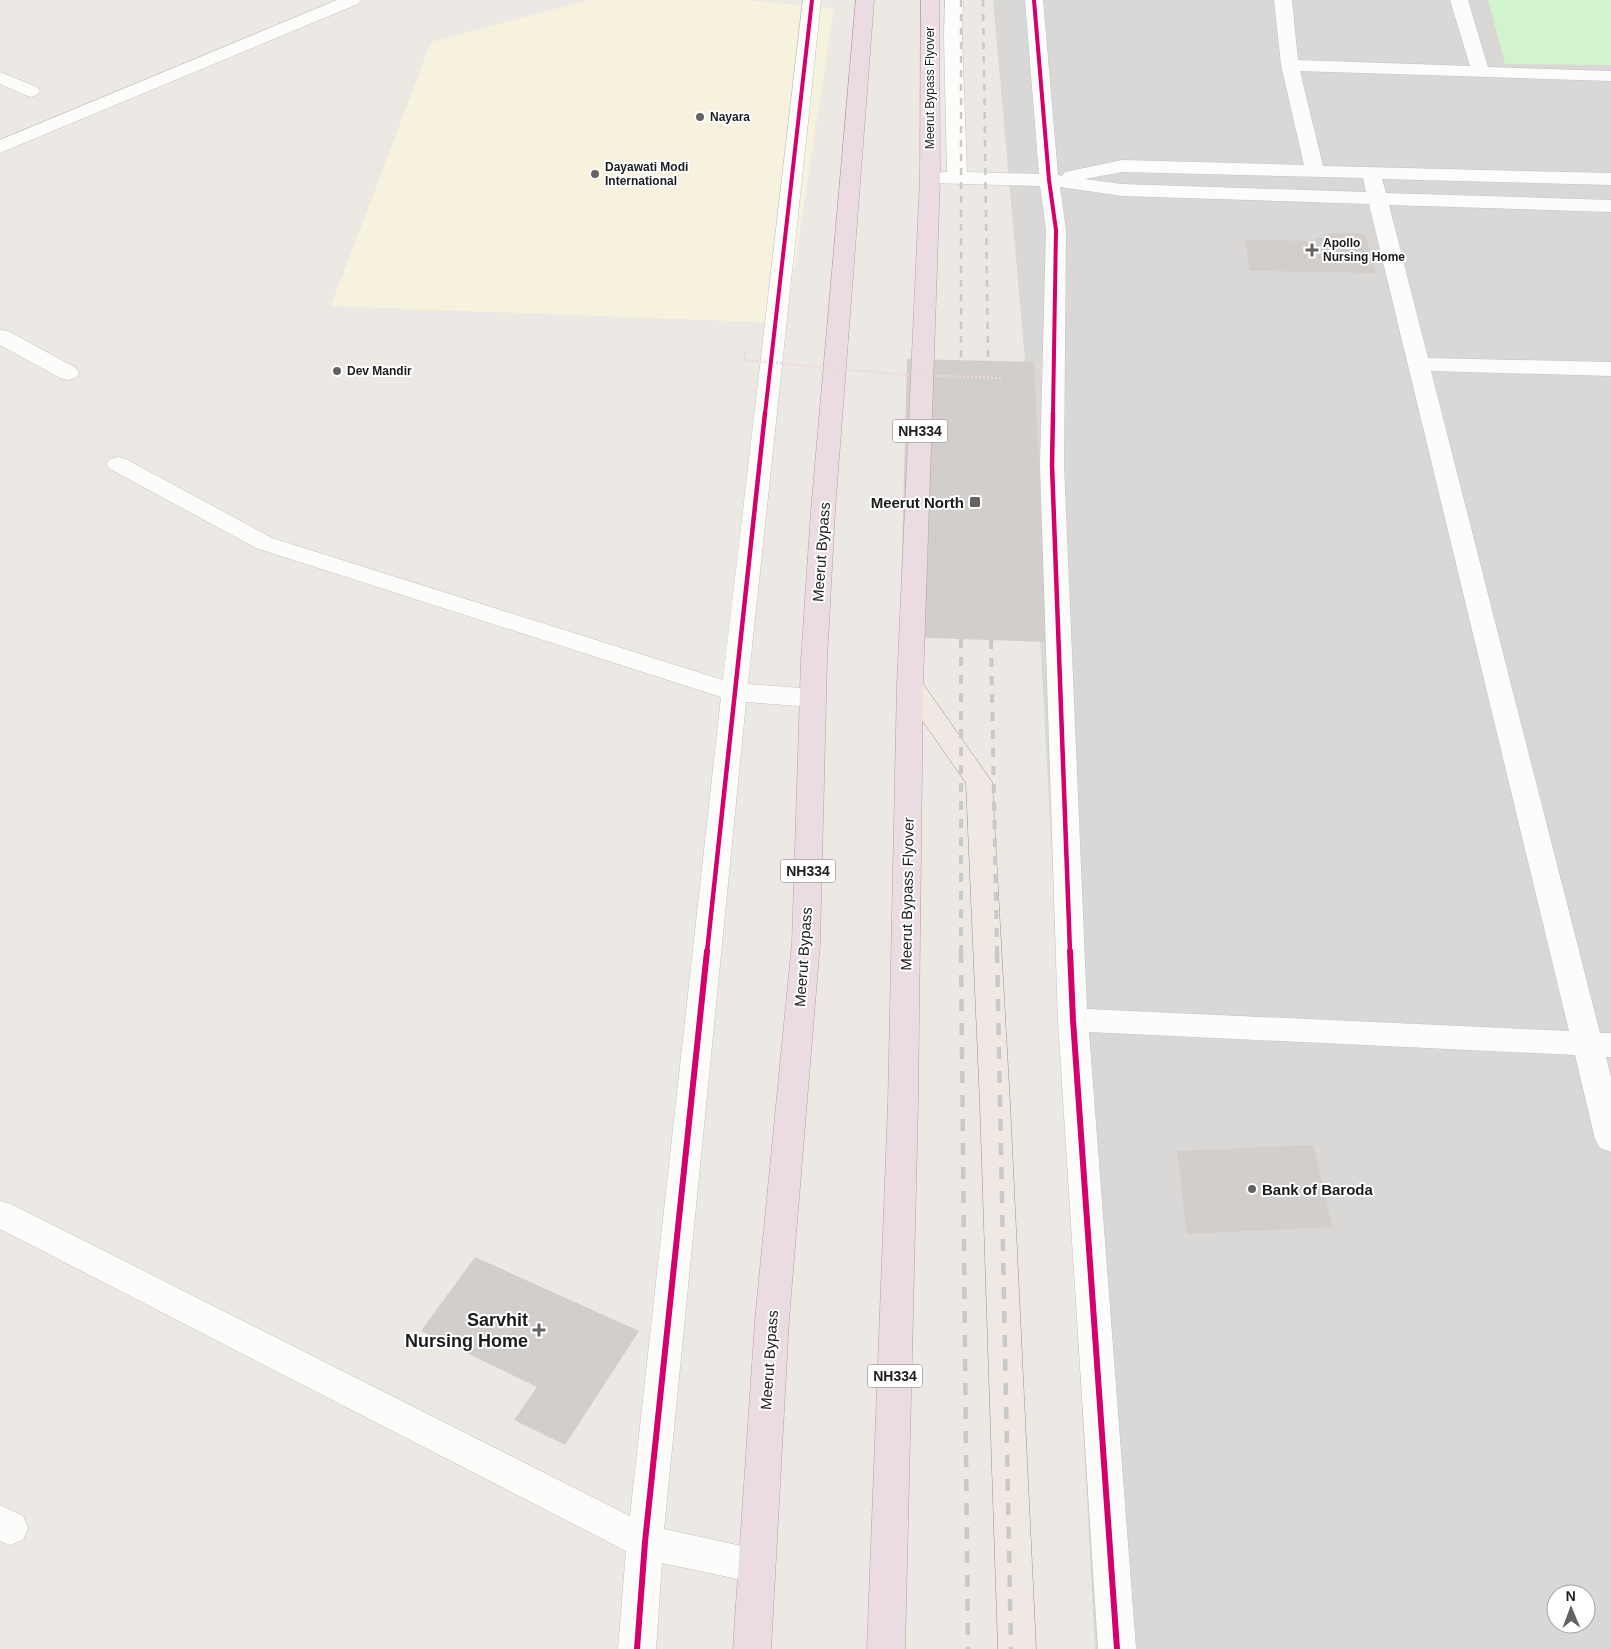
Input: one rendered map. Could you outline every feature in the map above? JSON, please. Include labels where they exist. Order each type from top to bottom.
[{"type":"highway","name":"Meerut Bypass","points":[[752,1649],[772,1320],[806,943],[813,698],[824,511],[865,0]]},
{"type":"highway","name":"Meerut Bypass Flyover","points":[[930,0],[930,177]]},
{"type":"highway","name":"NH334","points":[[910,684],[930,177]]},
{"type":"highway","name":"Meerut Bypass Flyover","points":[[886,1649],[903,1103],[910,684]]},
{"type":"main road","points":[[910,684],[979,782],[995,1104],[1018,1649]]},
{"type":"street","points":[[0,147],[352,0]]},
{"type":"street","points":[[637,1649],[645,1542],[734,692],[770,355],[812,0]]},
{"type":"street","points":[[954,0],[953,36],[957,178]]},
{"type":"street","points":[[1034,0],[1049,180],[1056,230],[1052,465],[1073,1020],[1117,1649]]},
{"type":"street","points":[[1283,0],[1290,65],[1315,171]]},
{"type":"street","points":[[1459,0],[1481,72]]},
{"type":"street","points":[[1290,65],[1611,76]]},
{"type":"street","points":[[0,77],[31,91]]},
{"type":"street","points":[[1049,180],[1122,166],[1611,179]]},
{"type":"street","points":[[1371,172],[1419,364],[1600,1044],[1611,1139]]},
{"type":"street","points":[[930,177],[1049,180],[1122,190],[1611,206]]},
{"type":"street","points":[[0,336],[68,372]]},
{"type":"street","points":[[1419,364],[1611,369]]},
{"type":"street","points":[[118,464],[264,543],[734,692],[813,698]]},
{"type":"street","points":[[1073,1020],[1600,1044]]},
{"type":"street","points":[[0,1214],[645,1542],[756,1566]]},
{"type":"path","points":[[745,352],[744,360],[907,375],[1002,378]]},
{"type":"shaded area","name":"Dayawati Modi International","points":[[588,0],[743,0],[834,8],[786,323],[331,306],[431,42]]},
{"type":"shaded area","points":[[993,0],[1611,0],[1611,1649],[1095,1649],[1025,360]]},
{"type":"green space","points":[[1488,0],[1611,0],[1611,65],[1505,64]]},
{"type":"building","points":[[1327,233],[1365,233],[1376,273],[1250,271],[1245,240],[1315,241],[1314,238],[1328,238]]},
{"type":"building","name":"Meerut North","points":[[907,359],[1034,362],[1047,642],[900,637]]},
{"type":"building","name":"Bank of Baroda","points":[[1313,1145],[1333,1227],[1187,1234],[1177,1151]]},
{"type":"building","points":[[475,1257],[639,1331],[565,1445],[514,1420],[537,1387],[421,1331]]},
{"type":"railway","points":[[961,0],[961,360]]},
{"type":"railway","points":[[983,0],[988,361]]},
{"type":"railway","points":[[961,639],[961,951]]},
{"type":"railway","points":[[991,640],[997,952]]},
{"type":"railway","points":[[961,951],[968,1649]]},
{"type":"railway","points":[[997,951],[1011,1649]]},
{"type":"cycle path","points":[[637,1649],[645,1542],[726,771],[812,0]]},
{"type":"cycle path","points":[[1034,0],[1049,180],[1056,230],[1052,465],[1073,1020],[1117,1649]]},
{"type":"place","name":"Nayara","points":[[700,117]]},
{"type":"place","name":"Dayawati Modi International","points":[[595,174]]},
{"type":"place","name":"Apollo Nursing Home","points":[[1312,250]]},
{"type":"place","name":"Dev Mandir","points":[[337,371]]},
{"type":"place","name":"Meerut North","points":[[975,502]]},
{"type":"place","name":"Bank of Baroda","points":[[1252,1189]]},
{"type":"place","name":"Sarvhit Nursing Home","points":[[539,1330]]}]
